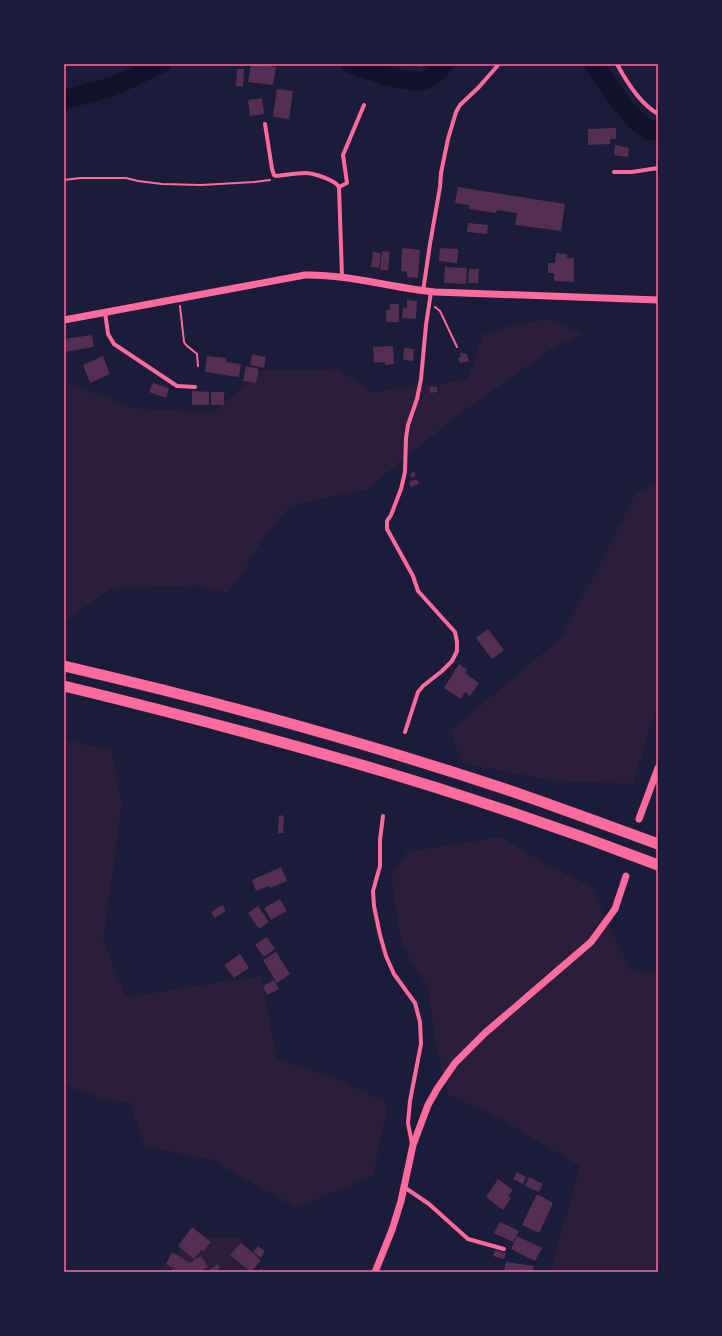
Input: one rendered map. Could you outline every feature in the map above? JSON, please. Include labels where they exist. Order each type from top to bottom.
[{"type":"highway","points":[[64,666],[265,716],[364,745],[511,791],[658,844]]},
{"type":"highway","points":[[64,686],[198,719],[349,761],[456,794],[658,865]]},
{"type":"street","points":[[423,291],[441,173],[448,139],[456,112],[460,105],[479,87],[499,64]]},
{"type":"street","points":[[617,64],[630,85],[650,109],[658,114]]},
{"type":"street","points":[[339,187],[347,183],[344,151],[364,104]]},
{"type":"street","points":[[265,124],[272,169],[276,176],[309,174],[330,180],[338,185],[342,277]]},
{"type":"street","points":[[614,172],[632,172],[658,168]]},
{"type":"street","points":[[64,320],[306,275],[322,274],[431,292],[658,300]]},
{"type":"street","points":[[405,732],[418,692],[452,661],[457,651],[455,632],[418,591],[413,576],[387,529],[387,521],[391,515],[405,472],[406,438],[421,379],[431,292]]},
{"type":"street","points":[[105,312],[108,334],[114,344],[177,386],[195,387]]},
{"type":"street","points":[[639,820],[658,768]]},
{"type":"street","points":[[383,816],[380,840],[380,866],[373,891],[374,906],[386,956],[394,974],[415,1003],[420,1022],[421,1044],[410,1101],[408,1123],[412,1145]]},
{"type":"street","points":[[375,1272],[392,1230],[404,1187],[412,1145],[428,1105],[437,1088],[455,1063],[484,1033],[591,942],[615,909],[626,876]]},
{"type":"street","points":[[404,1187],[429,1204],[468,1239],[504,1249]]},
{"type":"path","points":[[64,180],[80,178],[126,178],[162,184],[201,185],[254,182],[270,180],[276,176]]},
{"type":"path","points":[[179,298],[184,342],[197,354],[198,366]]},
{"type":"path","points":[[429,305],[438,308],[440,311],[457,347]]},
{"type":"shaded area","points":[[547,319],[583,333],[550,350],[457,416],[367,489],[290,506],[263,538],[245,569],[228,593],[196,585],[110,589],[64,622],[64,381],[133,408],[212,413],[263,370],[337,369],[373,392],[468,380],[483,335],[507,327]]},
{"type":"shaded area","points":[[658,483],[658,703],[633,784],[554,781],[462,763],[450,731],[562,637],[636,493]]},
{"type":"shaded area","points":[[64,740],[111,750],[122,805],[103,940],[126,997],[261,976],[277,1059],[341,1080],[388,1103],[373,1176],[296,1208],[212,1160],[145,1146],[130,1103],[106,1100],[64,1085]]},
{"type":"shaded area","points":[[501,837],[535,858],[591,887],[631,970],[658,974],[658,1272],[550,1272],[580,1166],[486,1111],[448,1095],[435,1039],[428,988],[402,946],[391,878],[407,852]]},
{"type":"shaded area","points":[[192,1238],[238,1238],[255,1254],[253,1272],[156,1272]]},
{"type":"building","points":[[251,64],[276,67],[273,85],[248,82]]},
{"type":"building","points":[[409,64],[423,64],[422,67]]},
{"type":"building","points":[[237,69],[244,69],[243,86],[236,86]]},
{"type":"building","points":[[277,89],[293,91],[289,119],[273,117]]},
{"type":"building","points":[[262,98],[264,114],[250,116],[248,100]]},
{"type":"building","points":[[616,128],[616,139],[610,139],[610,144],[588,145],[588,129]]},
{"type":"building","points":[[615,145],[629,148],[628,157],[614,155]]},
{"type":"building","points":[[458,187],[565,204],[561,231],[515,225],[517,213],[497,210],[496,213],[469,209],[469,205],[455,203]]},
{"type":"building","points":[[468,223],[488,225],[487,234],[467,232]]},
{"type":"building","points":[[402,248],[420,250],[418,278],[407,277],[407,272],[401,271]]},
{"type":"building","points":[[440,248],[458,249],[457,263],[439,261]]},
{"type":"building","points":[[382,251],[390,252],[388,270],[380,270]]},
{"type":"building","points":[[373,252],[381,253],[379,268],[371,267]]},
{"type":"building","points":[[556,253],[567,254],[567,258],[574,258],[574,282],[554,281],[554,273],[548,273],[548,263],[555,263]]},
{"type":"building","points":[[445,267],[467,268],[466,284],[444,283]]},
{"type":"building","points":[[469,269],[479,269],[478,283],[468,283]]},
{"type":"building","points":[[407,300],[417,301],[416,319],[402,318],[403,307],[407,308]]},
{"type":"building","points":[[390,304],[399,304],[399,322],[386,322],[386,310],[390,310]]},
{"type":"building","points":[[92,335],[94,347],[64,352],[64,339]]},
{"type":"building","points":[[393,346],[394,364],[385,365],[385,362],[374,363],[373,347]]},
{"type":"building","points":[[404,348],[414,349],[413,361],[403,360]]},
{"type":"building","points":[[462,352],[463,354],[466,353],[469,361],[460,363],[458,358],[461,357],[460,353]]},
{"type":"building","points":[[252,354],[266,357],[264,368],[250,365]]},
{"type":"building","points":[[103,356],[110,374],[90,383],[83,365]]},
{"type":"building","points":[[207,356],[226,358],[226,362],[241,364],[239,377],[205,372]]},
{"type":"building","points":[[246,366],[259,369],[256,383],[243,381]]},
{"type":"building","points":[[153,383],[169,388],[166,398],[149,392]]},
{"type":"building","points":[[430,387],[437,387],[437,392],[430,393]]},
{"type":"building","points":[[192,391],[209,392],[209,405],[192,405]]},
{"type":"building","points":[[211,392],[224,392],[224,405],[211,405]]},
{"type":"building","points":[[412,472],[416,473],[414,478],[410,476]]},
{"type":"building","points":[[417,479],[419,484],[410,487],[409,482]]},
{"type":"building","points":[[488,629],[504,650],[492,659],[476,638]]},
{"type":"building","points":[[459,664],[467,670],[465,673],[479,683],[470,696],[465,692],[461,699],[444,688]]},
{"type":"building","points":[[279,815],[284,816],[283,833],[278,833]]},
{"type":"building","points":[[281,867],[287,881],[270,888],[269,886],[256,891],[252,880]]},
{"type":"building","points":[[280,899],[287,911],[271,920],[264,908]]},
{"type":"building","points":[[222,905],[226,911],[215,918],[211,912]]},
{"type":"building","points":[[258,906],[269,922],[259,929],[248,913]]},
{"type":"building","points":[[267,937],[275,949],[264,957],[255,945]]},
{"type":"building","points":[[276,952],[290,974],[277,983],[263,960]]},
{"type":"building","points":[[240,954],[249,968],[234,978],[224,965]]},
{"type":"building","points":[[274,980],[279,989],[267,995],[263,986]]},
{"type":"building","points":[[517,1172],[526,1177],[523,1184],[513,1179]]},
{"type":"building","points":[[529,1177],[543,1184],[539,1192],[525,1186]]},
{"type":"building","points":[[498,1179],[513,1190],[508,1196],[511,1198],[503,1210],[486,1197]]},
{"type":"building","points":[[537,1194],[553,1203],[539,1233],[522,1225]]},
{"type":"building","points":[[500,1222],[519,1231],[513,1242],[494,1233]]},
{"type":"building","points":[[192,1227],[211,1242],[204,1251],[201,1250],[194,1259],[178,1246]]},
{"type":"building","points":[[517,1236],[542,1248],[535,1261],[511,1249]]},
{"type":"building","points":[[241,1243],[261,1260],[251,1272],[230,1255]]},
{"type":"building","points":[[258,1246],[265,1251],[261,1258],[253,1252]]},
{"type":"building","points":[[495,1250],[506,1253],[504,1259],[493,1256]]},
{"type":"building","points":[[172,1252],[190,1263],[201,1256],[208,1267],[199,1272],[181,1272],[166,1264]]},
{"type":"building","points":[[506,1262],[534,1266],[533,1272],[504,1272]]},
{"type":"building","points":[[217,1264],[220,1267],[215,1272],[212,1272],[210,1270]]},
{"type":"building","points":[[261,1269],[270,1272],[259,1272]]},
{"type":"waterway","points":[[64,100],[114,86],[161,64]]},
{"type":"waterway","points":[[351,64],[379,73],[413,81],[422,81],[430,78],[444,64]]},
{"type":"waterway","points":[[594,64],[619,100],[633,117],[649,131],[658,129]]}]
